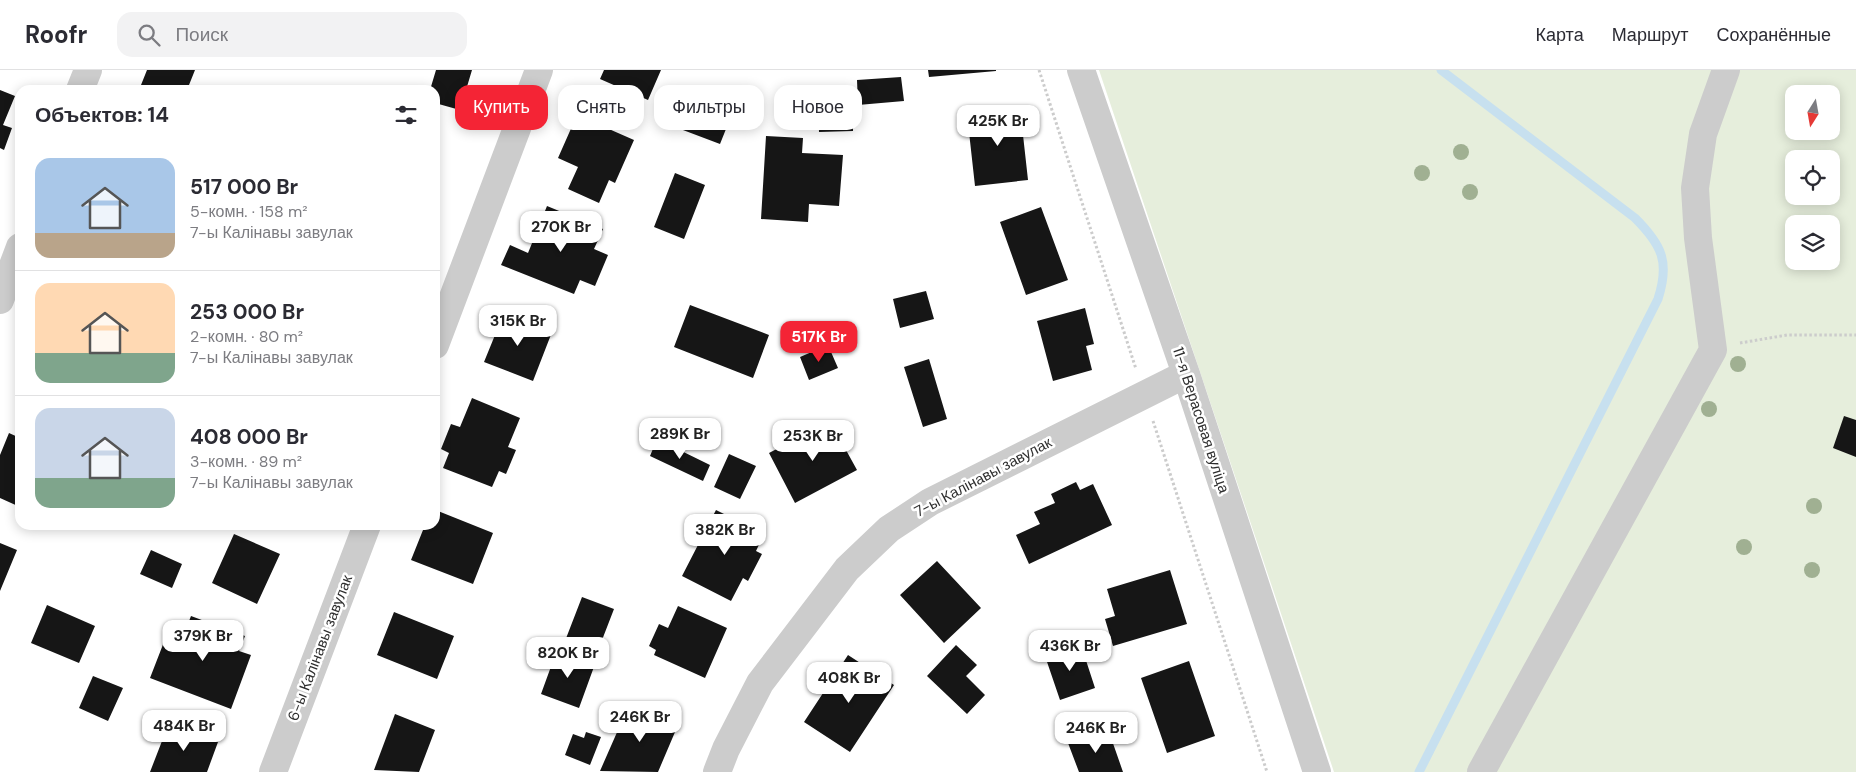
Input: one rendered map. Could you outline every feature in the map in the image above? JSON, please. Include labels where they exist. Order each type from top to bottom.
[{"type":"street","points":[[82,85],[88,70]]},
{"type":"street","points":[[440,332],[539,70]]},
{"type":"street","name":"11-я Верасовая вуліца","points":[[1081,70],[1186,374],[1317,772]]},
{"type":"street","points":[[1481,772],[1713,350],[1698,238],[1695,188],[1703,134],[1726,70]]},
{"type":"street","points":[[0,300],[15,260]]},
{"type":"street","name":"7-ы Калінавы завулак","points":[[718,772],[726,749],[760,683],[847,569],[889,529],[930,502],[1186,374]]},
{"type":"street","name":"6-ы Калінавы завулак","points":[[273,772],[365,530]]},
{"type":"path","points":[[1713,350],[1751,340],[1787,336],[1856,335]]},
{"type":"green space","points":[[1099,70],[1856,70],[1856,772],[1334,772]]},
{"type":"building","points":[[147,70],[195,70],[189,85],[141,85]]},
{"type":"building","points":[[436,70],[472,70],[468,85],[455,85],[455,109],[440,104],[440,85],[432,85]]},
{"type":"building","points":[[604,70],[661,70],[648,100],[644,98],[644,85],[614,85],[600,79]]},
{"type":"building","points":[[928,70],[996,70],[996,71],[929,77]]},
{"type":"building","points":[[901,77],[904,101],[862,105],[862,85],[857,85],[857,80]]},
{"type":"building","points":[[0,90],[15,96],[3,125],[12,128],[4,150],[0,148]]},
{"type":"building","points":[[1020,108],[1028,180],[975,186],[967,114]]},
{"type":"building","points":[[570,130],[611,130],[634,140],[615,183],[609,180],[599,203],[568,189],[578,167],[558,158]]},
{"type":"building","points":[[683,130],[726,130],[720,144]]},
{"type":"building","points":[[819,130],[853,130],[853,131],[819,132]]},
{"type":"building","points":[[766,136],[803,138],[802,153],[843,155],[839,206],[809,204],[808,222],[761,219]]},
{"type":"building","points":[[675,173],[705,185],[684,239],[654,227]]},
{"type":"building","points":[[547,206],[603,229],[594,249],[608,255],[595,286],[580,280],[574,294],[501,265],[510,245],[528,253]]},
{"type":"building","points":[[1041,207],[1068,280],[1026,295],[1000,222]]},
{"type":"building","points":[[926,291],[934,319],[900,328],[893,299]]},
{"type":"building","points":[[690,305],[769,335],[753,378],[674,347]]},
{"type":"building","points":[[1085,308],[1094,344],[1086,346],[1092,370],[1053,381],[1037,321]]},
{"type":"building","points":[[504,313],[552,332],[533,381],[484,362]]},
{"type":"building","points":[[828,345],[838,368],[809,380],[800,357]]},
{"type":"building","points":[[929,359],[947,419],[923,427],[904,367]]},
{"type":"building","points":[[472,398],[520,418],[508,447],[516,450],[506,474],[499,471],[492,487],[443,468],[449,453],[441,449],[451,424],[460,427]]},
{"type":"building","points":[[1844,416],[1856,420],[1856,457],[1833,448]]},
{"type":"building","points":[[830,421],[857,470],[795,503],[769,453]]},
{"type":"building","points":[[9,433],[15,436],[15,505],[0,498],[0,455]]},
{"type":"building","points":[[657,439],[710,465],[703,481],[650,456]]},
{"type":"building","points":[[729,454],[756,466],[740,499],[714,487]]},
{"type":"building","points":[[1076,482],[1080,490],[1093,484],[1112,525],[1029,564],[1016,535],[1040,524],[1034,512],[1055,503],[1051,494]]},
{"type":"building","points":[[716,510],[764,534],[756,551],[762,554],[748,581],[743,578],[731,601],[682,576]]},
{"type":"building","points":[[440,512],[493,533],[473,584],[411,560],[423,530],[440,530]]},
{"type":"building","points":[[234,534],[280,554],[257,604],[212,583]]},
{"type":"building","points":[[0,543],[17,550],[0,591]]},
{"type":"building","points":[[151,550],[182,564],[172,588],[140,574]]},
{"type":"building","points":[[937,561],[981,608],[944,643],[900,595]]},
{"type":"building","points":[[1170,570],[1187,624],[1113,646],[1105,619],[1115,616],[1107,589]]},
{"type":"building","points":[[582,597],[614,609],[597,653],[565,641]]},
{"type":"building","points":[[47,605],[95,626],[79,663],[31,643]]},
{"type":"building","points":[[678,606],[727,628],[705,678],[654,655],[656,650],[649,646],[659,624],[668,628]]},
{"type":"building","points":[[394,612],[454,636],[437,679],[377,655]]},
{"type":"building","points":[[191,616],[245,636],[239,651],[251,655],[231,709],[150,678],[169,629],[184,634]]},
{"type":"building","points":[[956,645],[977,665],[966,676],[985,695],[967,714],[927,676]]},
{"type":"building","points":[[1081,645],[1095,688],[1060,700],[1045,656]]},
{"type":"building","points":[[557,650],[595,664],[579,708],[541,694]]},
{"type":"building","points":[[848,655],[894,685],[850,752],[804,722]]},
{"type":"building","points":[[1189,661],[1215,736],[1167,753],[1141,678]]},
{"type":"building","points":[[93,676],[123,688],[108,721],[79,708]]},
{"type":"building","points":[[629,705],[678,725],[658,772],[600,771]]},
{"type":"building","points":[[395,714],[435,730],[419,772],[374,770]]},
{"type":"building","points":[[169,723],[218,742],[207,772],[150,772]]},
{"type":"building","points":[[1108,729],[1123,772],[1079,772],[1068,743]]},
{"type":"building","points":[[586,732],[601,737],[590,765],[565,755],[573,734],[584,738]]},
{"type":"waterway","points":[[1419,772],[1658,299],[1663,275],[1663,264],[1657,246],[1652,237],[1635,218],[1441,70]]}]
